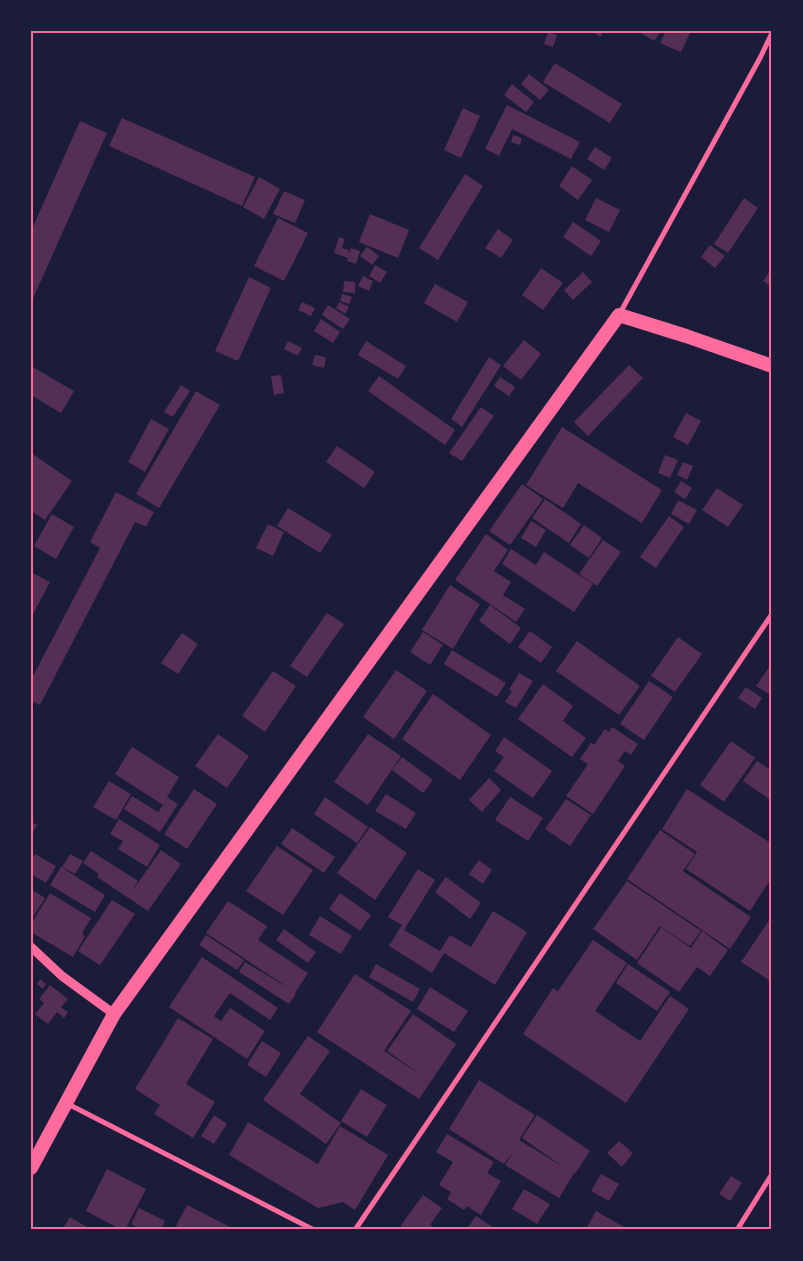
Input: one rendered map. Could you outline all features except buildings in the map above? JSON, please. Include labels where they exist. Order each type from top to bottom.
[{"type":"highway","points":[[31,1168],[114,1014],[619,316],[686,336],[772,366]]},
{"type":"street","points":[[619,316],[756,66],[772,33]]},
{"type":"street","points":[[355,1230],[772,614]]},
{"type":"street","points":[[31,947],[62,976],[114,1014]]},
{"type":"street","points":[[66,1103],[314,1230]]},
{"type":"street","points":[[738,1230],[772,1174]]}]
